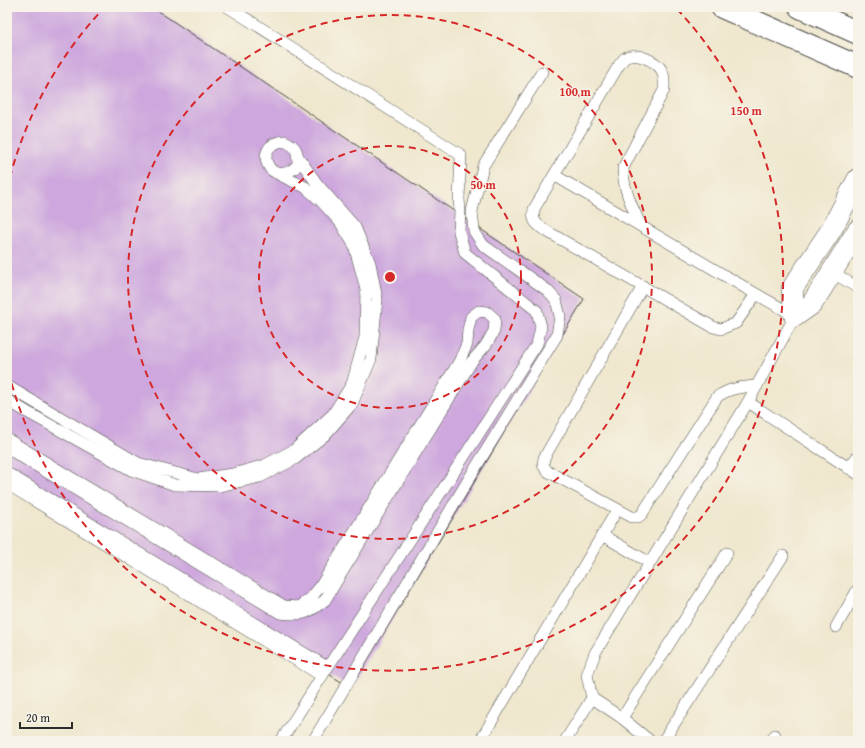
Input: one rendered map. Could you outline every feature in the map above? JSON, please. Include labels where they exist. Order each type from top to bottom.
[{"type":"main road","points":[[722,7],[858,67]]},
{"type":"main road","points":[[800,7],[858,33]]},
{"type":"street","points":[[831,230],[856,238],[812,304],[795,316],[792,289],[831,230],[858,179]]},
{"type":"lane","points":[[228,7],[461,155],[459,232],[465,253],[537,311],[541,327],[537,344],[281,741]]},
{"type":"lane","points":[[641,226],[626,192],[623,178],[623,168],[664,90],[664,79],[661,69],[648,59],[635,55],[626,57],[619,65],[534,209],[532,218],[543,229],[713,327],[721,329],[736,323],[756,294]]},
{"type":"lane","points":[[313,741],[472,474],[557,335],[560,316],[556,300],[546,290],[483,245],[474,231],[472,211],[483,166],[542,72]]},
{"type":"lane","points":[[7,386],[138,463],[198,479],[233,474],[265,465],[294,450],[333,414],[352,384],[365,337],[366,289],[354,245],[340,222],[321,201],[305,187],[273,172],[268,167],[265,160],[266,152],[270,146],[277,142],[284,142],[291,144],[296,149],[298,165],[287,174],[280,174]]},
{"type":"lane","points":[[7,400],[131,470],[175,485],[220,486],[260,477],[296,459],[325,435],[352,404],[371,359],[377,299],[370,263],[355,227],[318,185],[298,157]]},
{"type":"lane","points":[[554,175],[795,316],[748,402],[595,653],[587,675],[592,698],[622,718],[650,741]]},
{"type":"lane","points":[[832,272],[858,288]]},
{"type":"lane","points":[[643,286],[544,458],[543,464],[547,471],[617,510],[632,517],[638,517],[642,514],[717,397],[726,391],[737,388],[757,386]]},
{"type":"lane","points":[[7,439],[284,606],[298,607],[312,598],[320,588],[459,362],[467,344],[471,317],[479,311],[487,312],[494,319],[494,331],[486,345],[472,361],[325,600],[312,610],[296,616],[280,613],[7,448]]},
{"type":"lane","points":[[748,402],[853,471],[858,456]]},
{"type":"lane","points":[[7,473],[325,671]]},
{"type":"lane","points":[[7,484],[325,671]]},
{"type":"lane","points":[[480,741],[617,510]]},
{"type":"lane","points":[[602,535],[650,562]]},
{"type":"lane","points":[[622,718],[727,554]]},
{"type":"lane","points":[[664,741],[784,556]]},
{"type":"lane","points":[[836,627],[858,589]]},
{"type":"lane","points":[[565,741],[592,698]]},
{"type":"building","points":[[7,7],[152,7],[584,299],[351,688],[7,473]]}]
